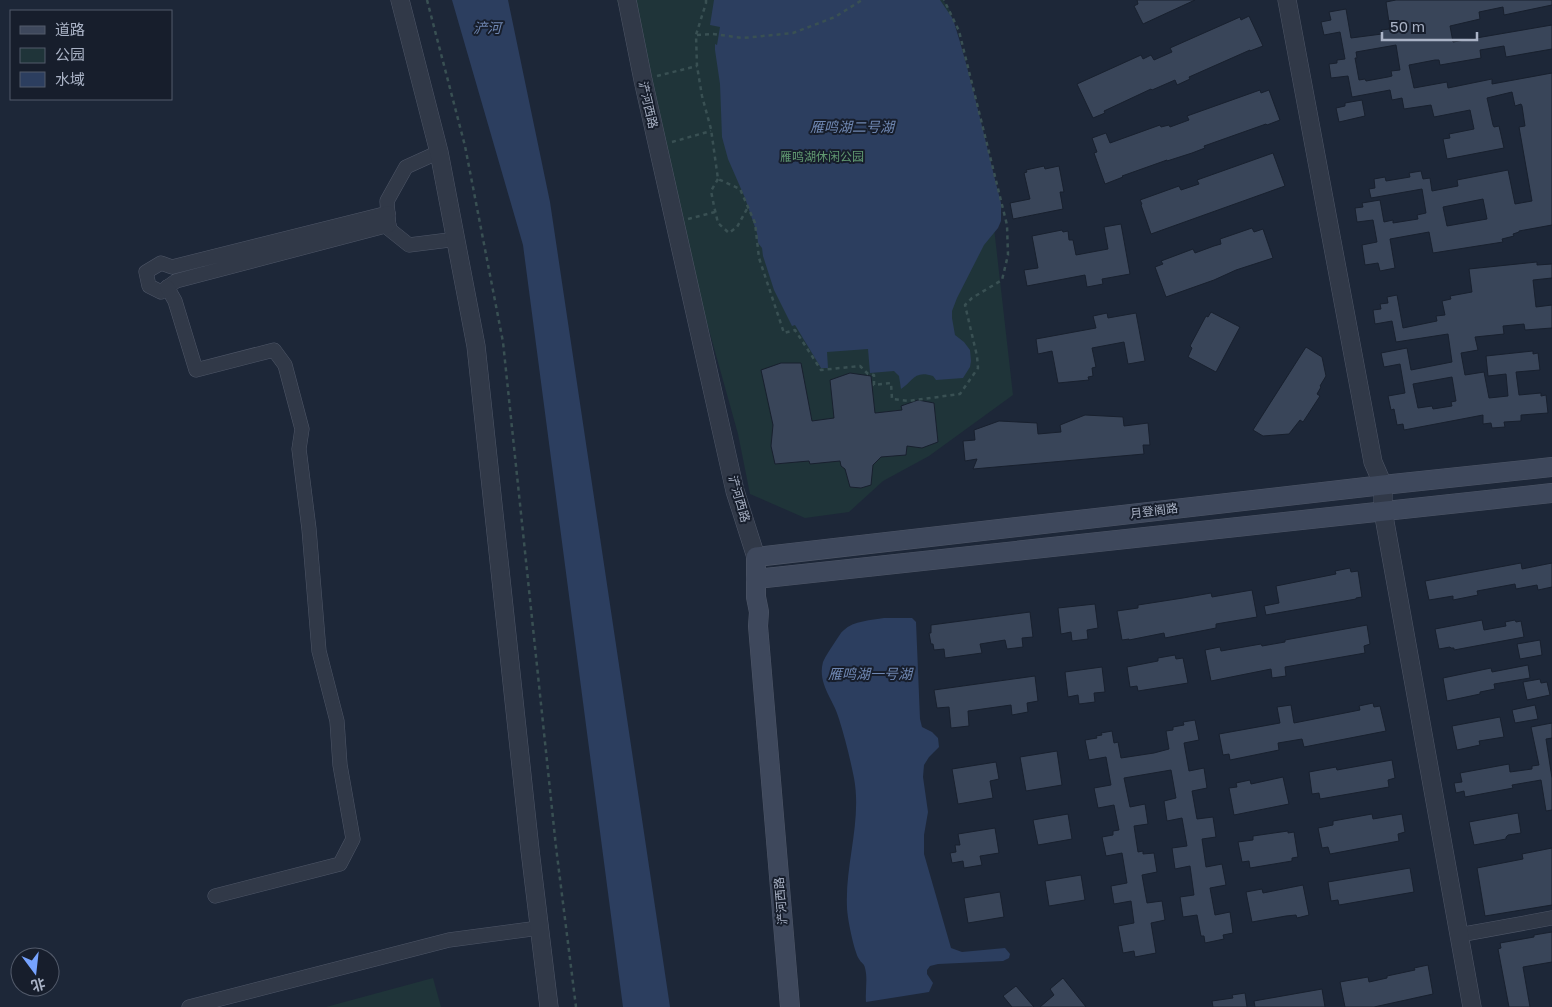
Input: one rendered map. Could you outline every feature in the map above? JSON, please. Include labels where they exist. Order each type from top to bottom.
[{"type":"main road","name":"月登阁路","points":[[756,557],[1552,467]]},
{"type":"main road","name":"月登阁路","points":[[756,579],[1552,493]]},
{"type":"main road","name":"浐河西路","points":[[756,557],[759,636],[790,1007]]},
{"type":"street","points":[[400,0],[439,152],[476,346],[530,850],[549,1007]]},
{"type":"street","name":"浐河西路","points":[[626,0],[735,491],[756,557]]},
{"type":"street","points":[[1287,0],[1373,462],[1383,485],[1383,511],[1472,1007]]},
{"type":"street","points":[[439,152],[406,167],[387,201],[390,229],[409,245],[457,239]]},
{"type":"street","points":[[389,219],[176,281],[160,292],[149,286],[146,272],[161,263],[172,267],[389,219]]},
{"type":"street","points":[[167,287],[175,301],[196,370],[274,350],[285,365],[302,429],[299,449],[309,528],[319,651],[337,721],[340,765],[353,839],[340,864],[215,896]]},
{"type":"street","points":[[1459,935],[1552,918]]},
{"type":"street","points":[[189,1007],[449,940],[539,928]]},
{"type":"path","points":[[427,0],[465,146],[502,342],[556,847],[576,1007]]},
{"type":"path","points":[[706,0],[696,35],[697,66],[711,131],[718,179],[711,192],[718,223],[729,233],[737,227],[748,207]]},
{"type":"path","points":[[696,35],[713,34],[743,38],[793,33],[835,18],[862,0]]},
{"type":"path","points":[[718,179],[740,189],[755,223],[759,258],[784,333],[795,330],[821,370],[860,366],[868,374],[874,375],[874,385],[890,383],[892,399],[908,401],[960,394],[978,368],[965,305],[972,298],[1002,280],[1008,256],[1007,225],[959,31],[944,0]]},
{"type":"path","points":[[643,80],[697,66]]},
{"type":"path","points":[[658,146],[711,131]]},
{"type":"path","points":[[675,222],[715,212]]},
{"type":"green space","name":"雁鸣湖休闲公园","points":[[617,0],[943,0],[951,12],[993,219],[1013,395],[929,456],[883,481],[849,512],[805,518],[750,494],[738,434]]},
{"type":"green space","points":[[433,978],[441,1007],[326,1007]]},
{"type":"water","name":"浐河","points":[[452,0],[508,0],[550,202],[670,1007],[623,1007],[523,245]]},
{"type":"water","name":"雁鸣湖二号湖","points":[[714,0],[940,0],[953,19],[1001,203],[1001,221],[998,228],[984,245],[952,311],[955,335],[970,350],[970,367],[963,378],[936,380],[933,376],[921,375],[914,378],[901,389],[899,376],[894,371],[870,373],[868,349],[827,352],[828,368],[821,368],[795,325],[792,326],[774,290],[762,248],[758,243],[757,233],[745,198],[728,159],[722,137],[720,84],[715,50],[720,27],[710,25]]},
{"type":"water","name":"雁鸣湖一号湖","points":[[884,618],[912,618],[916,622],[920,719],[922,727],[932,732],[938,738],[939,747],[924,765],[923,777],[928,812],[924,835],[924,854],[951,948],[962,952],[1005,948],[1010,954],[1009,958],[1003,961],[930,966],[927,974],[933,983],[929,992],[866,1002],[865,966],[859,959],[855,949],[849,926],[847,907],[848,875],[856,810],[854,778],[837,712],[824,685],[822,670],[823,662],[844,630],[857,623]]},
{"type":"building","points":[[1137,0],[1195,0],[1143,24],[1134,6],[1138,4]]},
{"type":"building","points":[[1396,0],[1552,0],[1552,5],[1504,15],[1503,7],[1479,12],[1480,19],[1450,26],[1453,42],[1552,25],[1552,49],[1506,57],[1504,46],[1480,50],[1481,58],[1440,65],[1439,60],[1435,60],[1409,65],[1414,88],[1447,82],[1448,88],[1492,79],[1492,84],[1552,73],[1552,225],[1519,231],[1513,234],[1514,236],[1502,239],[1503,242],[1433,253],[1429,232],[1390,239],[1395,268],[1380,271],[1378,263],[1365,265],[1362,245],[1377,242],[1373,220],[1357,222],[1355,208],[1363,207],[1362,203],[1380,200],[1384,222],[1393,220],[1393,223],[1418,219],[1417,215],[1426,213],[1422,189],[1371,198],[1369,189],[1375,188],[1374,179],[1385,177],[1386,181],[1410,177],[1409,173],[1421,171],[1423,179],[1430,178],[1432,191],[1458,186],[1457,180],[1508,170],[1515,204],[1532,201],[1519,127],[1525,126],[1522,106],[1521,104],[1515,106],[1512,92],[1487,98],[1493,125],[1494,127],[1499,126],[1504,148],[1447,159],[1443,139],[1450,138],[1449,134],[1474,129],[1470,110],[1434,117],[1431,105],[1404,109],[1402,98],[1392,100],[1390,90],[1352,97],[1348,76],[1331,78],[1329,64],[1345,59],[1340,32],[1324,35],[1321,22],[1331,20],[1329,12],[1346,9],[1351,38],[1382,34],[1381,30],[1390,29],[1386,2]],"holes":[[[1396,45],[1400,70],[1391,71],[1392,76],[1388,77],[1366,81],[1365,79],[1359,80],[1355,58],[1357,58],[1356,52]],[[1483,199],[1487,219],[1447,226],[1443,207]]]},
{"type":"building","points":[[1249,16],[1263,46],[1189,77],[1190,79],[1177,85],[1175,80],[1151,89],[1093,118],[1077,84],[1141,55],[1143,59],[1151,55],[1154,60],[1172,52],[1170,48],[1240,17],[1241,20]]},
{"type":"building","points":[[1260,90],[1261,93],[1269,90],[1280,120],[1204,146],[1205,148],[1122,176],[1105,184],[1094,153],[1097,152],[1092,138],[1106,133],[1110,143],[1160,125],[1161,127],[1169,125],[1170,127],[1189,120],[1187,116]]},
{"type":"building","points":[[1362,100],[1365,116],[1339,122],[1336,108],[1345,106],[1345,103]]},
{"type":"building","points":[[1273,153],[1285,186],[1151,234],[1140,200],[1179,186],[1181,190],[1199,184],[1197,180]]},
{"type":"building","points":[[1044,166],[1045,169],[1059,166],[1064,192],[1060,192],[1063,209],[1013,219],[1010,203],[1030,199],[1024,173],[1027,172],[1026,170]]},
{"type":"building","points":[[1121,224],[1130,274],[1102,279],[1103,284],[1087,287],[1085,275],[1027,286],[1024,270],[1038,268],[1032,236],[1062,230],[1063,232],[1068,231],[1069,240],[1073,240],[1076,255],[1108,249],[1104,227]]},
{"type":"building","points":[[1252,228],[1254,232],[1263,229],[1273,258],[1166,297],[1155,267],[1163,264],[1161,261],[1193,249],[1195,253],[1221,244],[1220,239]]},
{"type":"building","points":[[1537,262],[1537,265],[1552,264],[1552,278],[1533,280],[1536,307],[1552,305],[1552,328],[1525,330],[1524,324],[1503,326],[1504,334],[1475,337],[1478,350],[1461,353],[1465,375],[1484,372],[1489,398],[1508,396],[1506,374],[1488,376],[1486,356],[1533,351],[1533,354],[1538,353],[1540,370],[1516,372],[1519,395],[1541,393],[1541,396],[1546,395],[1548,413],[1521,415],[1521,421],[1504,422],[1505,427],[1492,428],[1491,423],[1483,424],[1483,415],[1404,430],[1403,424],[1397,425],[1394,409],[1391,410],[1388,396],[1405,393],[1400,364],[1384,367],[1381,353],[1407,348],[1411,370],[1452,362],[1448,334],[1396,342],[1392,321],[1375,324],[1373,310],[1381,309],[1380,304],[1388,303],[1387,297],[1397,295],[1403,328],[1437,321],[1436,316],[1445,315],[1442,301],[1451,299],[1450,296],[1472,292],[1469,269]],"holes":[[[1452,377],[1456,401],[1451,402],[1452,406],[1433,409],[1432,406],[1418,408],[1413,384]]]},
{"type":"building","points":[[1211,312],[1240,327],[1216,372],[1188,357],[1192,348],[1190,346],[1206,316],[1208,317]]},
{"type":"building","points":[[1107,313],[1108,318],[1136,313],[1145,361],[1128,364],[1124,342],[1092,348],[1096,367],[1092,368],[1093,376],[1088,377],[1089,380],[1058,383],[1052,351],[1038,354],[1036,339],[1096,328],[1093,316]]},
{"type":"building","points":[[1306,347],[1322,357],[1326,376],[1317,394],[1320,396],[1303,422],[1300,420],[1289,434],[1263,436],[1253,430]]},
{"type":"building","points":[[781,363],[801,363],[812,421],[834,418],[830,380],[850,373],[871,376],[875,413],[902,410],[901,406],[918,400],[934,403],[938,442],[922,448],[907,446],[906,455],[881,457],[873,465],[871,485],[861,488],[850,487],[845,469],[841,466],[840,461],[810,464],[809,461],[775,464],[771,446],[773,425],[761,370]]},
{"type":"building","points":[[1085,415],[1123,417],[1124,426],[1148,423],[1150,445],[1143,445],[1144,454],[973,469],[977,459],[965,461],[963,441],[975,440],[974,430],[999,421],[1037,423],[1038,434],[1061,432],[1060,425]]},
{"type":"building","points":[[1521,563],[1522,569],[1552,563],[1552,587],[1538,590],[1537,585],[1516,589],[1515,584],[1477,591],[1478,595],[1453,600],[1453,596],[1429,600],[1425,581]]},
{"type":"building","points":[[1350,568],[1351,572],[1358,571],[1362,597],[1266,615],[1264,606],[1279,603],[1276,586],[1336,574],[1335,571]]},
{"type":"building","points":[[1252,590],[1257,617],[1216,624],[1216,628],[1165,638],[1164,633],[1122,640],[1117,611],[1138,608],[1138,605],[1211,593],[1212,597]]},
{"type":"building","points":[[1095,604],[1098,628],[1087,630],[1088,639],[1072,641],[1071,632],[1061,634],[1058,608]]},
{"type":"building","points":[[1030,612],[1033,637],[1022,638],[1023,647],[1007,649],[1005,640],[980,644],[982,653],[945,658],[944,649],[934,650],[933,644],[931,644],[929,633],[931,633],[931,625]]},
{"type":"building","points":[[1482,620],[1484,630],[1506,626],[1505,622],[1521,621],[1524,637],[1454,650],[1454,648],[1450,647],[1439,649],[1435,629]]},
{"type":"building","points":[[1367,625],[1370,644],[1364,646],[1365,653],[1285,667],[1286,676],[1272,678],[1271,669],[1211,681],[1205,650],[1220,647],[1221,651],[1261,644],[1262,646]]},
{"type":"building","points":[[1540,640],[1542,655],[1520,659],[1517,644]]},
{"type":"building","points":[[1175,655],[1176,659],[1183,658],[1188,683],[1138,691],[1137,686],[1130,687],[1127,667],[1158,661],[1158,658]]},
{"type":"building","points":[[1528,665],[1530,678],[1494,684],[1495,689],[1447,701],[1443,678],[1491,668],[1492,672]]},
{"type":"building","points":[[1102,667],[1105,692],[1094,693],[1095,702],[1079,704],[1078,695],[1068,697],[1065,672]]},
{"type":"building","points":[[1035,676],[1038,701],[1027,703],[1028,712],[1012,715],[1011,705],[968,711],[969,726],[951,728],[949,707],[937,708],[934,690]]},
{"type":"building","points":[[1540,679],[1541,683],[1547,682],[1550,695],[1527,700],[1523,682]]},
{"type":"building","points":[[1373,703],[1374,707],[1380,706],[1386,731],[1304,747],[1302,739],[1278,743],[1279,750],[1230,760],[1229,754],[1223,755],[1219,734],[1280,723],[1277,707],[1291,705],[1294,723],[1360,710],[1359,706]]},
{"type":"building","points":[[1535,705],[1538,719],[1515,723],[1512,710]]},
{"type":"building","points":[[1500,717],[1504,737],[1479,741],[1480,745],[1457,750],[1452,726]]},
{"type":"building","points":[[1195,720],[1199,740],[1184,743],[1189,771],[1204,768],[1207,788],[1192,791],[1197,819],[1213,817],[1216,837],[1202,839],[1206,867],[1222,864],[1226,885],[1210,888],[1215,915],[1230,912],[1233,933],[1223,935],[1224,939],[1205,943],[1204,936],[1201,936],[1197,915],[1183,917],[1180,897],[1194,895],[1190,866],[1175,869],[1172,848],[1187,846],[1182,818],[1167,821],[1164,801],[1176,798],[1171,770],[1124,778],[1130,807],[1145,804],[1148,824],[1134,826],[1138,852],[1143,851],[1143,854],[1154,853],[1157,872],[1142,875],[1147,903],[1162,901],[1165,920],[1151,923],[1156,953],[1135,957],[1134,951],[1123,953],[1118,926],[1134,923],[1131,901],[1114,904],[1111,886],[1127,883],[1122,853],[1106,856],[1102,837],[1113,835],[1113,831],[1119,830],[1114,805],[1098,808],[1094,788],[1111,785],[1106,757],[1089,760],[1085,740],[1097,738],[1096,736],[1102,735],[1101,733],[1112,731],[1114,743],[1118,742],[1121,758],[1154,753],[1169,749],[1166,731],[1173,730],[1173,727],[1184,725],[1183,722]]},
{"type":"building","points":[[1552,723],[1552,738],[1546,739],[1552,778],[1552,810],[1546,811],[1541,780],[1512,785],[1513,788],[1465,797],[1464,791],[1456,793],[1454,783],[1462,782],[1460,773],[1509,764],[1510,772],[1532,769],[1532,766],[1539,765],[1531,727]]},
{"type":"building","points":[[1057,751],[1062,785],[1026,791],[1020,757]]},
{"type":"building","points":[[1392,760],[1395,778],[1388,780],[1389,787],[1320,799],[1319,793],[1312,794],[1309,772],[1336,767],[1337,770]]},
{"type":"building","points":[[996,762],[999,779],[990,781],[993,798],[958,804],[952,769]]},
{"type":"building","points":[[1283,777],[1289,804],[1234,815],[1229,788],[1237,787],[1236,783],[1250,780],[1251,784]]},
{"type":"building","points":[[1518,813],[1521,833],[1508,835],[1506,839],[1474,845],[1469,822]]},
{"type":"building","points":[[1068,814],[1072,839],[1038,845],[1033,820]]},
{"type":"building","points":[[1372,814],[1373,819],[1402,814],[1405,832],[1398,834],[1399,841],[1330,854],[1328,847],[1322,848],[1318,828],[1333,825],[1333,821]]},
{"type":"building","points":[[995,828],[999,853],[980,856],[982,865],[964,868],[963,861],[952,863],[950,853],[956,852],[955,845],[960,845],[958,834]]},
{"type":"building","points":[[1288,831],[1288,833],[1294,832],[1298,857],[1292,858],[1292,861],[1250,868],[1249,861],[1242,862],[1238,842],[1253,840],[1253,836]]},
{"type":"building","points":[[1552,848],[1552,905],[1485,916],[1477,868],[1523,859],[1522,854]]},
{"type":"building","points":[[1410,868],[1414,892],[1339,905],[1338,900],[1331,901],[1328,882]]},
{"type":"building","points":[[1081,875],[1085,900],[1049,906],[1045,881]]},
{"type":"building","points":[[1303,885],[1309,915],[1297,918],[1296,915],[1286,916],[1252,922],[1246,892],[1262,889],[1263,893]]},
{"type":"building","points":[[1000,892],[1004,917],[968,923],[964,898]]},
{"type":"building","points":[[1552,932],[1552,962],[1523,967],[1530,1007],[1509,1007],[1498,949],[1501,948],[1500,943]]},
{"type":"building","points":[[1428,965],[1433,994],[1374,1007],[1345,1007],[1340,982],[1368,977],[1369,982]]},
{"type":"building","points":[[1063,978],[1086,1007],[1040,1007],[1054,995],[1050,989]]},
{"type":"building","points":[[1016,986],[1034,1007],[1012,1007],[1003,996]]},
{"type":"building","points":[[1322,989],[1325,1007],[1255,1007],[1254,1001]]},
{"type":"building","points":[[1245,993],[1247,1007],[1213,1007],[1212,1001],[1233,998],[1232,995]]}]
